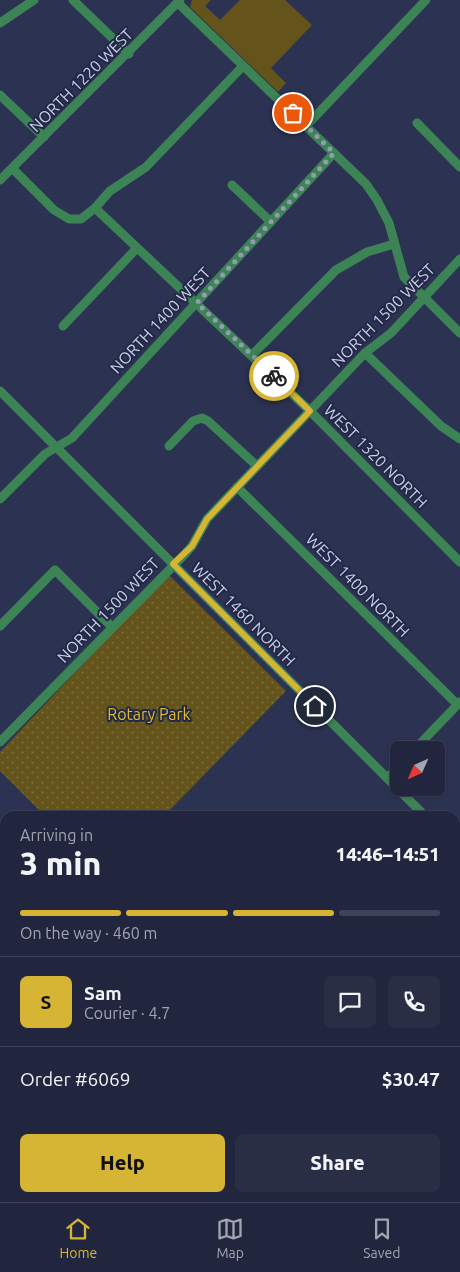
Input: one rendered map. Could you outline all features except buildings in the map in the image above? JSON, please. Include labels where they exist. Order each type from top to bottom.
[{"type":"street","points":[[0,23],[34,0]]},
{"type":"street","points":[[73,0],[129,54]]},
{"type":"street","points":[[306,126],[426,0]]},
{"type":"street","points":[[179,1],[243,66],[366,184],[378,200],[389,223],[404,277],[460,333]]},
{"type":"street","name":"NORTH 1220 WEST","points":[[0,180],[129,54],[179,1]]},
{"type":"street","points":[[13,169],[54,210],[74,221],[81,219],[95,208],[110,191],[146,167],[243,66]]},
{"type":"street","points":[[0,94],[44,137]]},
{"type":"street","points":[[417,123],[460,167]]},
{"type":"street","name":"NORTH 1400 WEST","points":[[0,499],[45,454],[72,438],[334,153]]},
{"type":"street","points":[[232,185],[270,222]]},
{"type":"street","name":"WEST 1320 NORTH","points":[[95,208],[310,411],[460,562]]},
{"type":"street","points":[[252,355],[336,270],[367,252],[394,244]]},
{"type":"street","points":[[63,326],[136,248]]},
{"type":"street","name":"NORTH 1500 WEST","points":[[0,742],[192,546],[207,519],[257,466],[365,353],[391,333],[460,259]]},
{"type":"street","points":[[365,353],[441,426],[460,439]]},
{"type":"street","name":"WEST 1460 NORTH","points":[[0,391],[420,811]]},
{"type":"street","points":[[169,446],[193,421],[202,418],[208,421],[257,466]]},
{"type":"street","name":"WEST 1400 NORTH","points":[[237,487],[459,703]]},
{"type":"street","points":[[0,626],[55,570],[112,627]]},
{"type":"street","points":[[423,741],[459,703]]},
{"type":"street","points":[[387,778],[390,775]]},
{"type":"green space","points":[[192,0],[211,0],[205,6],[220,20],[240,0],[285,0],[312,25],[271,68],[286,83],[278,92],[190,7]]},
{"type":"green space","name":"Rotary Park","points":[[168,574],[286,691],[169,811],[40,811],[0,771],[0,752]]},
{"type":"way so far","points":[[274,376],[197,303],[334,153],[293,113]]},
{"type":"route","points":[[274,376],[310,411],[207,519],[192,546],[173,564],[315,706]]}]
